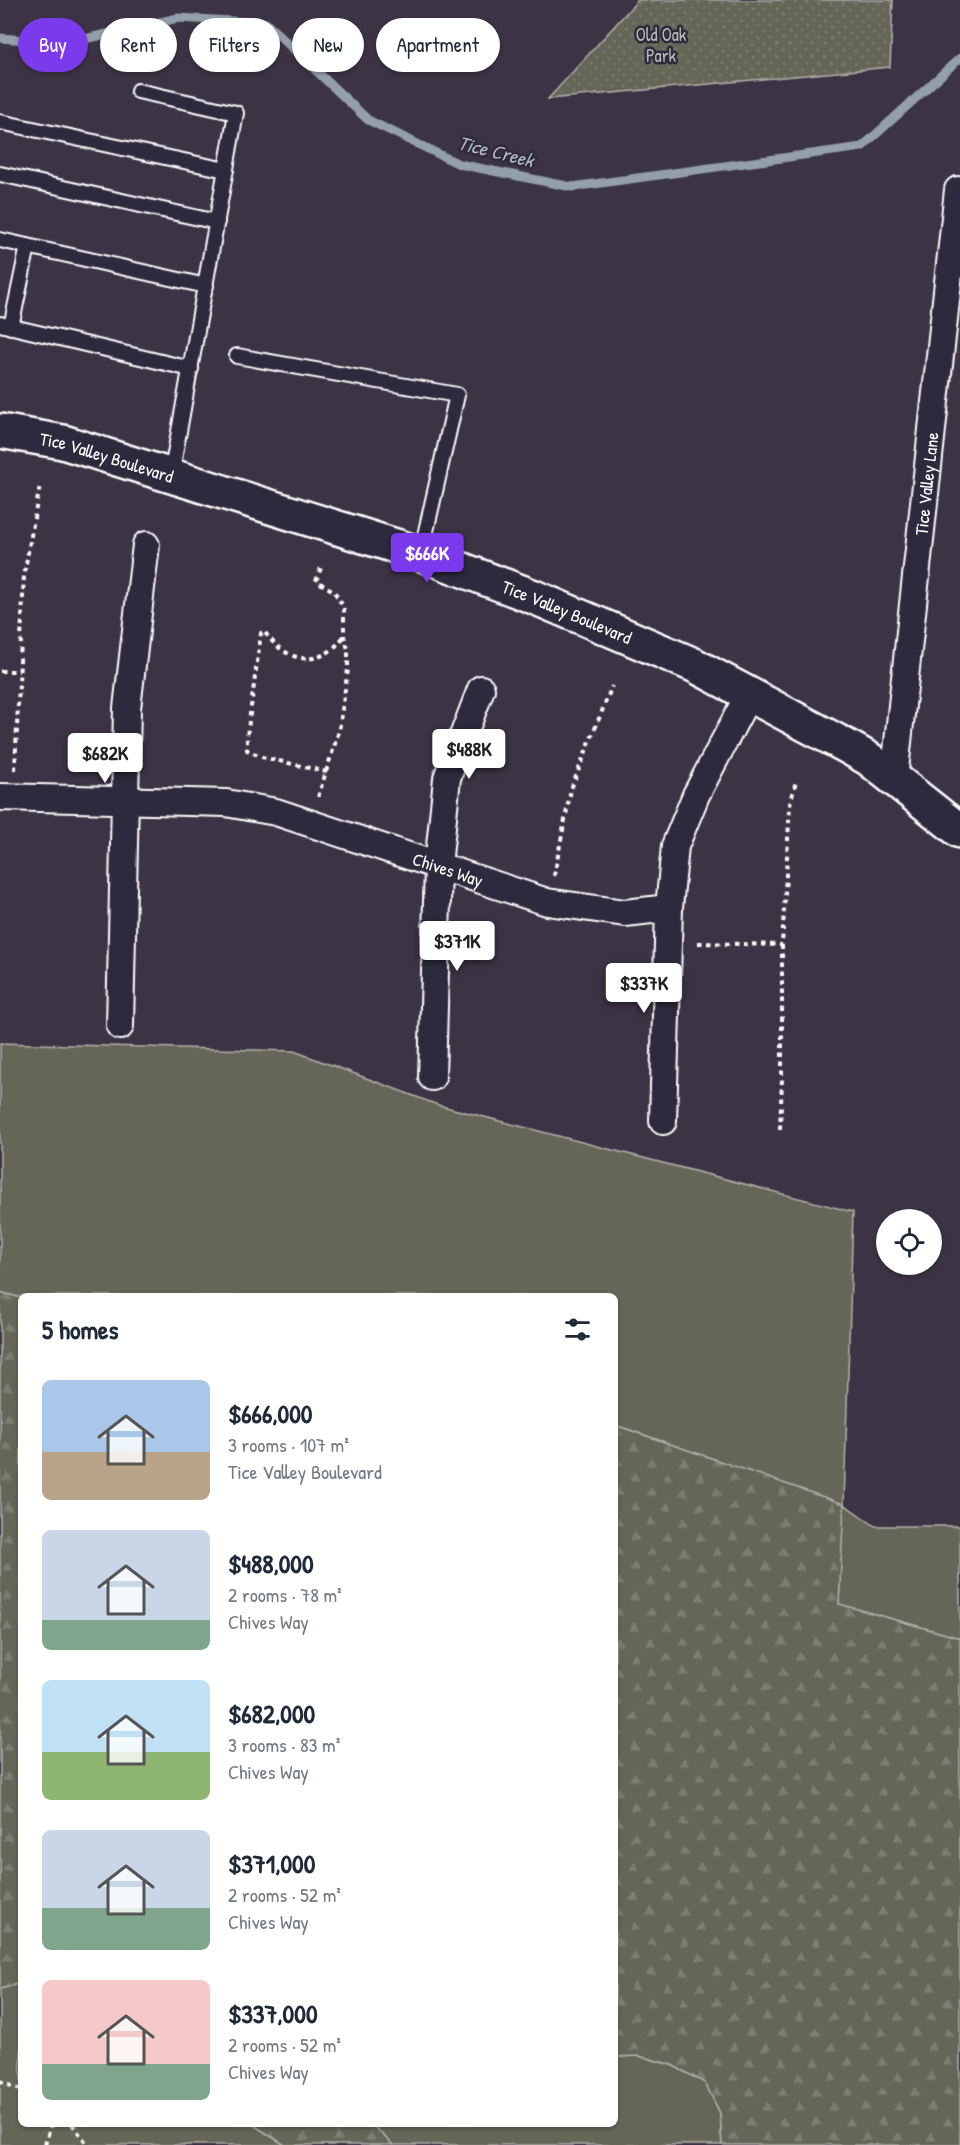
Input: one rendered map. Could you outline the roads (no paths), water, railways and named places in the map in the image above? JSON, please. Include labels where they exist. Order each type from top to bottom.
[{"type":"street","name":"Tice Valley Lane","points":[[894,779],[958,190]]},
{"type":"street","name":"Tice Valley Boulevard","points":[[0,431],[63,442],[421,554],[534,597],[683,661],[848,747],[869,759],[960,831]]},
{"type":"street","points":[[120,1026],[127,708],[146,545]]},
{"type":"street","points":[[432,1077],[438,866],[447,778],[481,689]]},
{"type":"street","points":[[663,1121],[669,909],[675,846],[696,795],[748,696]]},
{"type":"street","name":"Chives Way","points":[[0,797],[226,803],[276,812],[547,902],[626,913],[669,909]]},
{"type":"lane","points":[[138,91],[236,113],[171,476]]},
{"type":"lane","points":[[0,122],[226,170]]},
{"type":"lane","points":[[0,174],[217,222]]},
{"type":"lane","points":[[0,240],[206,286]]},
{"type":"lane","points":[[28,246],[6,325],[191,369]]},
{"type":"lane","points":[[237,357],[457,395],[421,554]]},
{"type":"waterway","name":"Tice Creek","points":[[0,38],[67,43],[178,18],[266,23],[368,120],[459,164],[572,187],[862,147],[960,58]]},
{"type":"park label","name":"Old Oak Park","points":[[661,44]]}]
